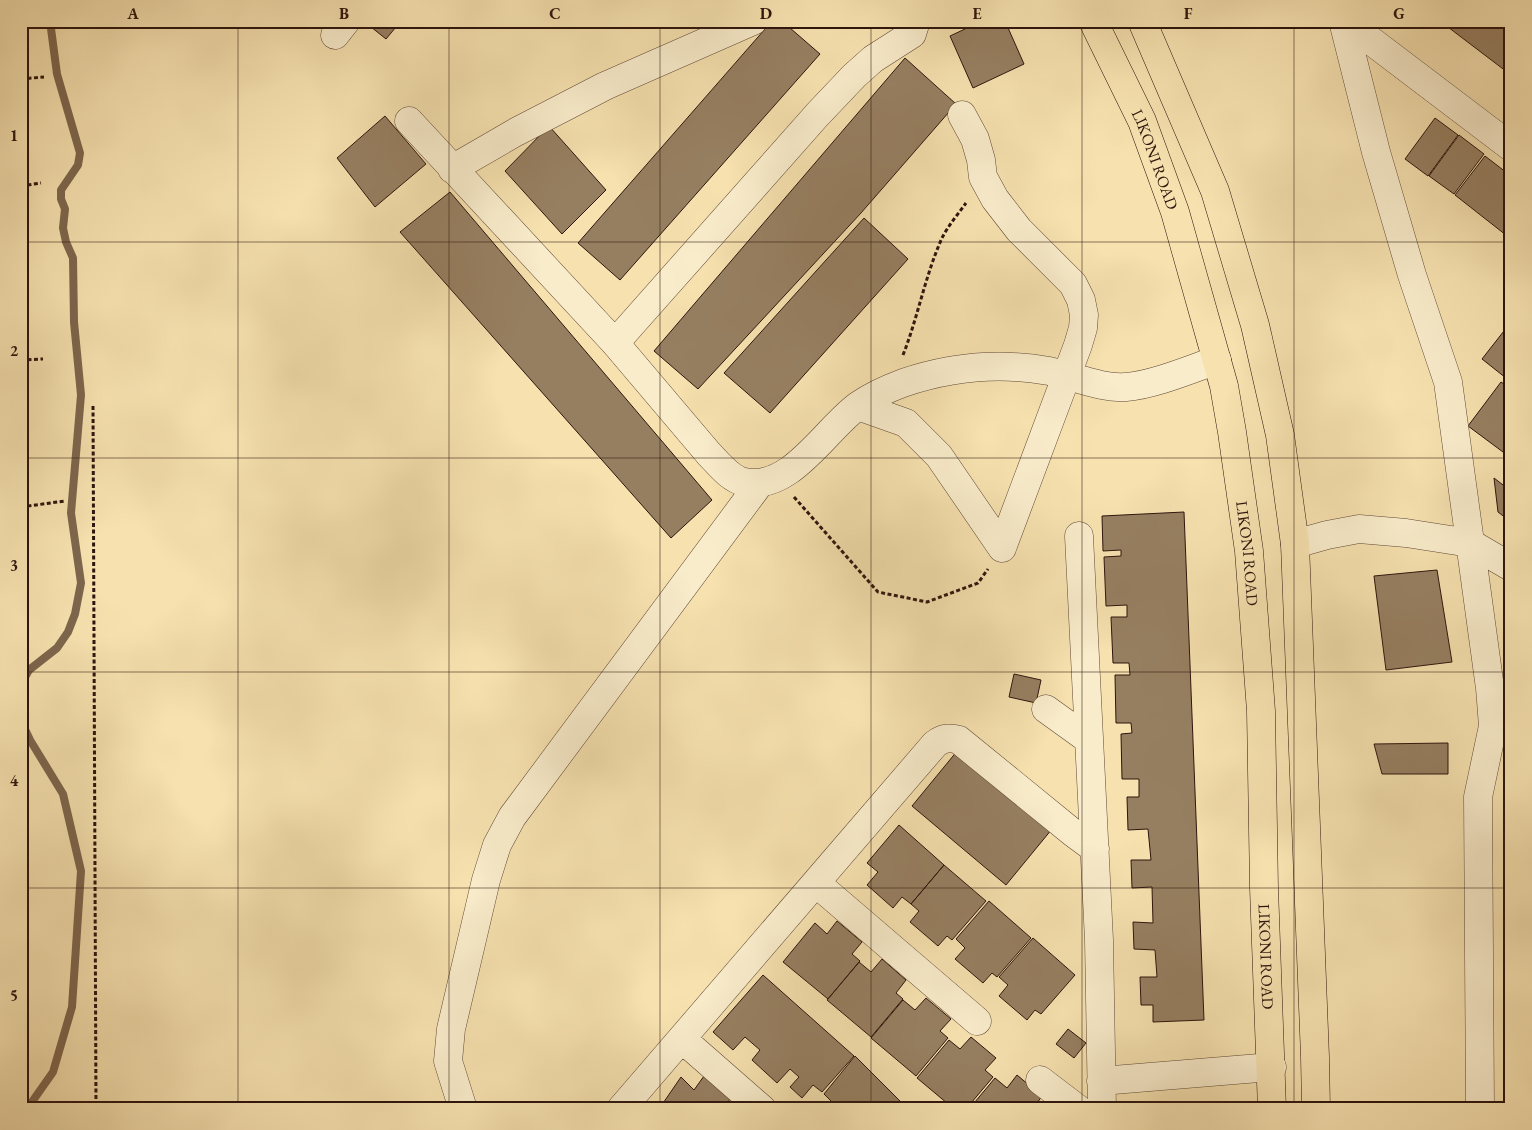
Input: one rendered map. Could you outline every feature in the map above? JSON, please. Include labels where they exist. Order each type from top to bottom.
[{"type":"main road","name":"LIKONI ROAD","points":[[1094,21],[1142,121],[1175,212],[1224,386],[1232,432],[1250,560],[1261,712],[1264,888],[1272,1067],[1272,1109]]},
{"type":"main road","points":[[1142,21],[1215,191],[1250,307],[1280,435],[1295,544],[1316,1109]]},
{"type":"street","points":[[452,168],[605,86],[753,21]]},
{"type":"street","points":[[615,343],[817,115],[873,59],[912,34],[916,21]]},
{"type":"street","points":[[1344,21],[1511,147]]},
{"type":"street","points":[[1344,21],[1376,152],[1409,265],[1448,382],[1494,726],[1478,798],[1480,1109]]},
{"type":"street","points":[[962,114],[976,139],[983,177],[995,199],[1007,216],[1073,284],[1081,300],[1084,315],[1083,328],[1038,456],[1002,548]]},
{"type":"street","points":[[409,121],[615,343],[709,454],[725,470],[742,482],[769,480]]},
{"type":"street","points":[[463,1109],[448,1061],[450,1029],[486,880],[497,845],[512,817],[769,480],[806,457],[858,406],[883,391],[933,374],[959,368],[1022,367],[1125,387],[1150,383],[1217,360]]},
{"type":"street","points":[[858,406],[906,423],[932,449],[959,484],[1002,548]]},
{"type":"street","points":[[1295,544],[1358,529],[1406,533],[1470,544],[1511,567]]},
{"type":"street","points":[[1079,536],[1099,940],[1102,1109]]},
{"type":"street","points":[[1046,709],[1089,740]]},
{"type":"street","points":[[621,1109],[934,744],[948,738],[960,740],[1095,849]]},
{"type":"street","points":[[816,883],[977,1021]]},
{"type":"street","points":[[682,1039],[762,1109]]},
{"type":"street","points":[[1101,1081],[1272,1067]]},
{"type":"street","points":[[1040,1080],[1078,1109]]},
{"type":"path","points":[[21,78],[44,77]]},
{"type":"path","points":[[883,391],[900,362],[912,332],[922,292],[942,237],[983,177]]},
{"type":"path","points":[[21,186],[41,183]]},
{"type":"path","points":[[21,360],[43,359]]},
{"type":"path","points":[[93,406],[96,1109]]},
{"type":"path","points":[[769,480],[878,592],[927,602],[978,583],[1002,548]]},
{"type":"path","points":[[21,506],[65,501]]},
{"type":"building","points":[[376,21],[401,21],[386,39],[371,27]]},
{"type":"building","points":[[772,21],[782,21],[820,54],[620,280],[578,243]]},
{"type":"building","points":[[982,21],[1005,21],[1024,64],[973,88],[950,36]]},
{"type":"building","points":[[1440,21],[1511,21],[1511,75]]},
{"type":"building","points":[[905,58],[956,104],[861,213],[698,389],[654,351]]},
{"type":"building","points":[[385,116],[426,164],[375,207],[337,158]]},
{"type":"building","points":[[1435,118],[1458,135],[1428,176],[1405,159]]},
{"type":"building","points":[[549,126],[606,190],[562,234],[505,171]]},
{"type":"building","points":[[1459,135],[1484,154],[1454,194],[1429,176]]},
{"type":"building","points":[[1485,156],[1511,176],[1511,239],[1455,195]]},
{"type":"building","points":[[450,192],[712,500],[671,538],[400,232]]},
{"type":"building","points":[[864,218],[908,259],[770,413],[724,373]]},
{"type":"building","points":[[1511,322],[1511,382],[1482,359]]},
{"type":"building","points":[[1501,382],[1511,389],[1511,441],[1503,452],[1468,426]]},
{"type":"building","points":[[1494,478],[1511,491],[1511,522],[1498,512]]},
{"type":"building","points":[[1184,512],[1204,1020],[1153,1022],[1153,1005],[1141,1005],[1140,977],[1157,977],[1155,950],[1134,949],[1133,922],[1153,923],[1152,887],[1132,888],[1131,860],[1151,860],[1148,829],[1128,830],[1127,797],[1139,797],[1139,779],[1122,779],[1121,734],[1132,733],[1131,723],[1116,723],[1115,675],[1130,675],[1129,663],[1113,663],[1111,617],[1127,617],[1127,605],[1106,606],[1104,557],[1121,556],[1121,550],[1103,551],[1102,516]]},
{"type":"building","points":[[1437,570],[1452,662],[1386,670],[1374,576]]},
{"type":"building","points":[[1014,674],[1041,680],[1036,703],[1009,697]]},
{"type":"building","points":[[1448,743],[1448,774],[1382,774],[1374,744]]},
{"type":"building","points":[[958,750],[1052,829],[1006,885],[912,806]]},
{"type":"building","points":[[899,825],[944,865],[911,904],[902,897],[893,908],[867,885],[878,872],[867,863]]},
{"type":"building","points":[[944,865],[986,901],[952,940],[947,936],[938,946],[910,922],[919,911],[911,904]]},
{"type":"building","points":[[989,901],[1031,938],[997,977],[992,973],[983,983],[955,959],[965,948],[956,939]]},
{"type":"building","points":[[837,921],[862,942],[852,954],[860,961],[828,999],[783,962],[815,923],[827,934]]},
{"type":"building","points":[[1033,938],[1075,975],[1041,1014],[1035,1010],[1027,1020],[999,996],[1008,985],[999,977]]},
{"type":"building","points":[[882,959],[906,980],[896,993],[903,999],[871,1037],[827,1000],[859,962],[871,972]]},
{"type":"building","points":[[763,975],[854,1056],[822,1092],[813,1085],[802,1098],[790,1087],[799,1077],[790,1069],[777,1083],[752,1060],[760,1050],[745,1037],[733,1050],[713,1032]]},
{"type":"building","points":[[926,998],[951,1019],[940,1031],[948,1038],[916,1076],[871,1038],[903,1000],[915,1010]]},
{"type":"building","points":[[1068,1029],[1086,1043],[1074,1058],[1056,1044]]},
{"type":"building","points":[[971,1037],[996,1058],[985,1070],[993,1077],[966,1109],[954,1109],[917,1078],[949,1040],[960,1049]]},
{"type":"building","points":[[855,1056],[901,1102],[893,1109],[825,1109],[831,1101],[824,1094]]},
{"type":"building","points":[[1017,1075],[1042,1096],[1033,1109],[969,1109],[995,1078],[1007,1088]]},
{"type":"building","points":[[704,1076],[731,1098],[722,1109],[659,1109],[681,1077],[694,1090]]},
{"type":"building","points":[[901,1102],[909,1109],[894,1109]]},
{"type":"building","points":[[1219,1102],[1219,1109],[1134,1109],[1134,1103]]},
{"type":"waterway","points":[[21,695],[24,679],[29,670],[57,648],[68,632],[75,614],[81,583],[71,513],[81,395],[74,322],[73,258],[66,242],[63,228],[65,209],[61,199],[61,190],[78,165],[80,153],[57,74],[50,21]]},
{"type":"waterway","points":[[21,721],[30,740],[63,794],[81,871],[72,1007],[53,1072],[27,1109]]}]
